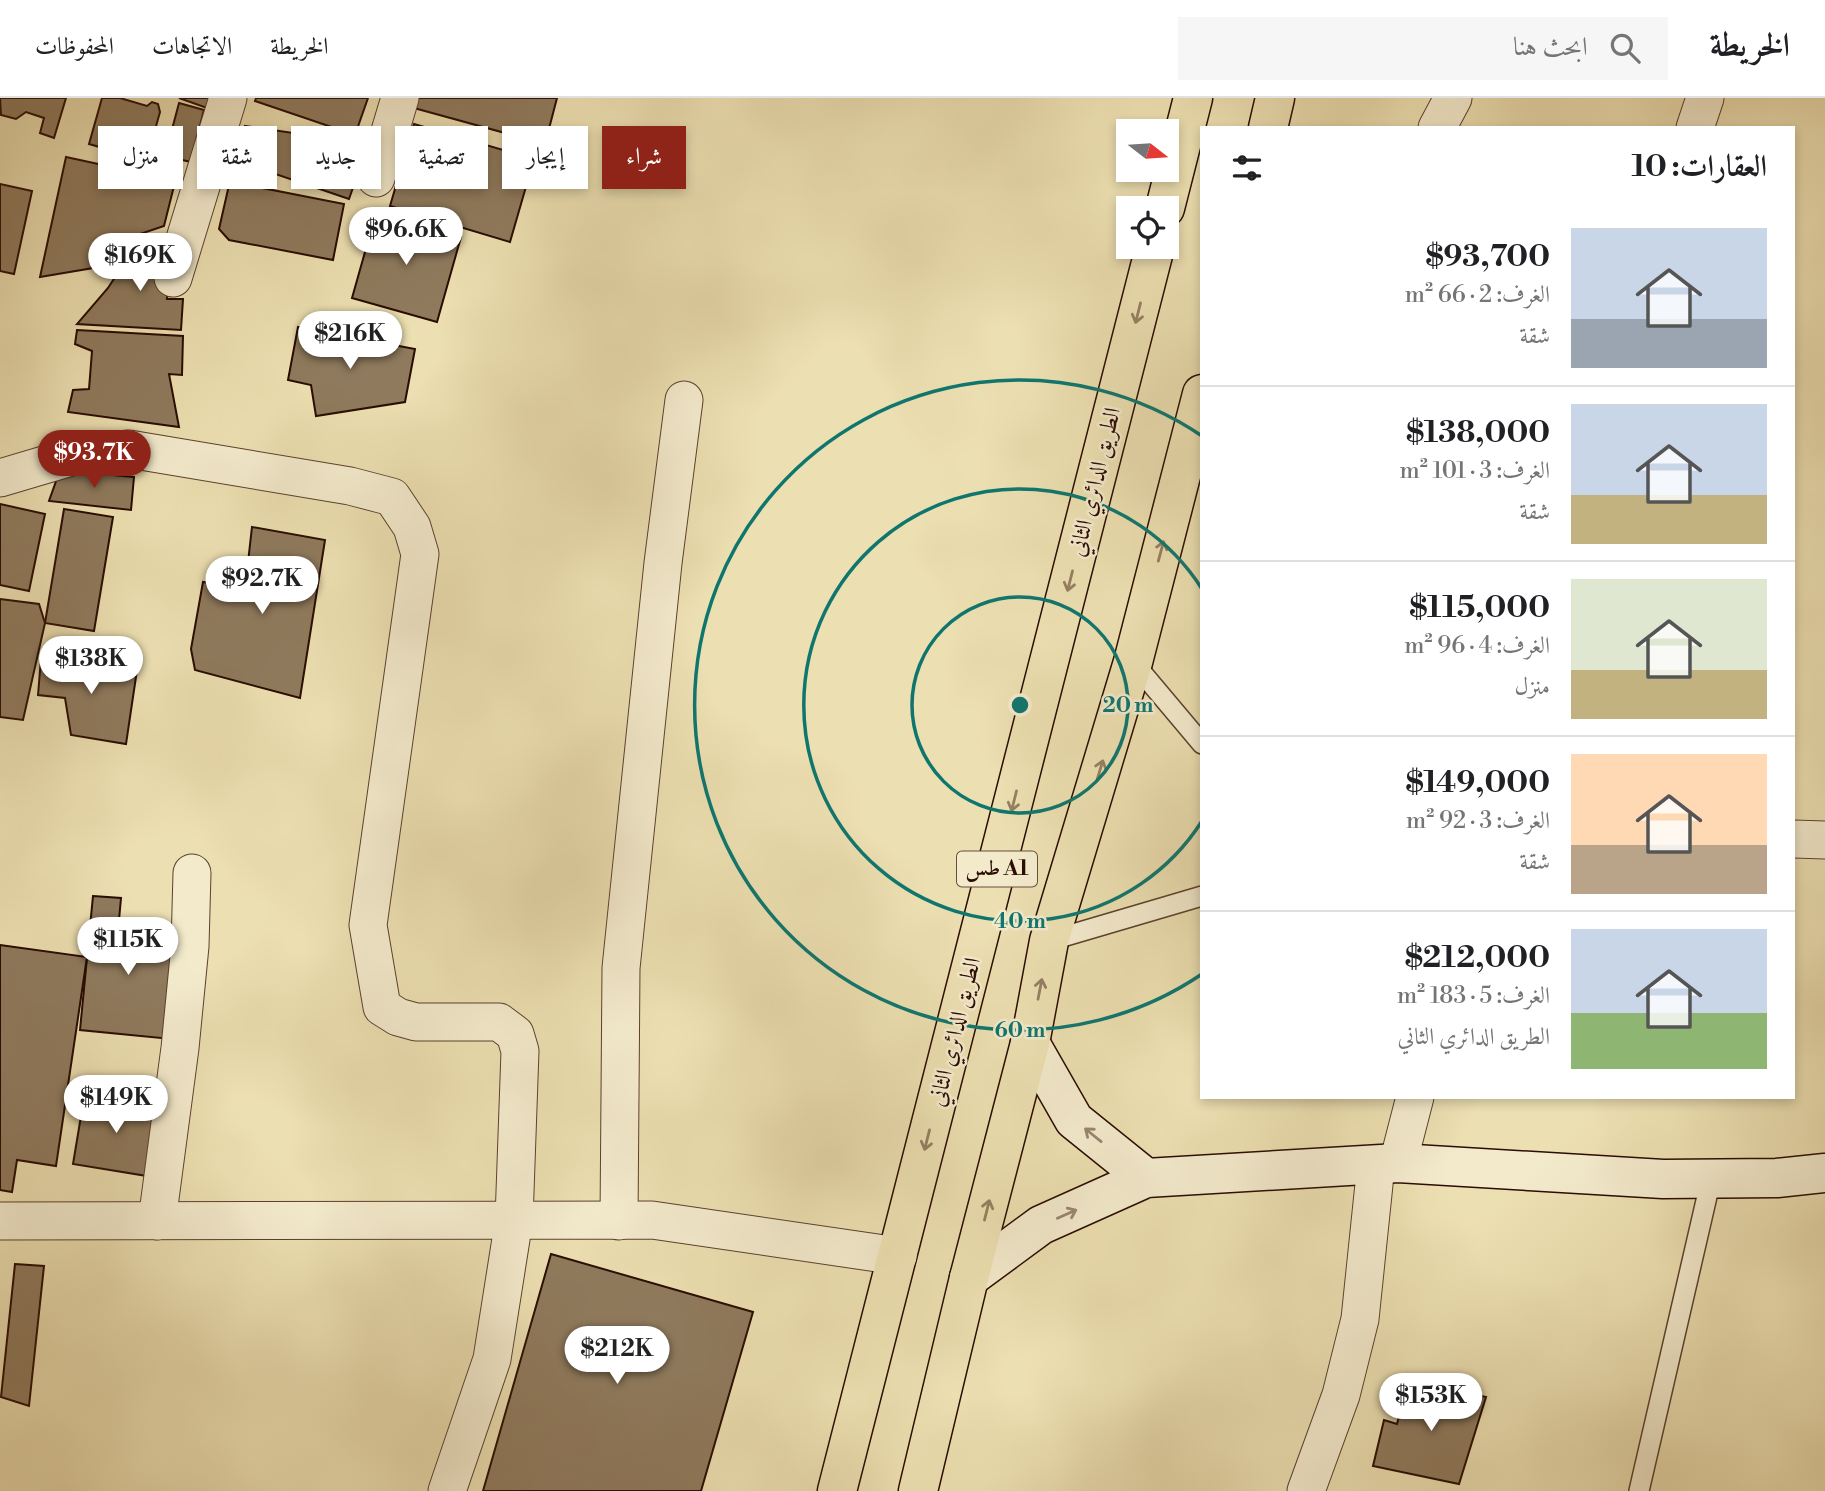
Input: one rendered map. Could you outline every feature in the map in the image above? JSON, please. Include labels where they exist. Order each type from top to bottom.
[{"type":"highway","points":[[1168,196],[1193,98]]},
{"type":"highway","points":[[1268,126],[1275,98]]},
{"type":"highway","name":"الطريق الدائري الثاني","points":[[837,1491],[1152,259]]},
{"type":"highway","name":"طس A1","points":[[918,1491],[1030,1043],[1049,941],[1133,662],[1200,402]]},
{"type":"highway","points":[[905,1491],[952,1352]]},
{"type":"street","points":[[173,278],[228,98]]},
{"type":"street","points":[[381,161],[400,98]]},
{"type":"street","points":[[1438,126],[1453,98]]},
{"type":"street","points":[[1696,126],[1706,98]]},
{"type":"street","points":[[619,1221],[621,968],[663,563],[684,400]]},
{"type":"street","points":[[0,478],[81,454],[129,449],[350,485],[392,497],[412,527],[421,554],[368,925],[382,1007],[398,1017],[416,1022],[499,1022],[515,1034],[520,1051],[514,1220],[492,1359],[447,1491]]},
{"type":"street","points":[[1795,839],[1825,840]]},
{"type":"street","points":[[158,1221],[190,946],[192,873]]},
{"type":"street","points":[[1030,1043],[1074,1120],[1146,1178]]},
{"type":"street","points":[[1306,1491],[1341,1395],[1360,1319],[1387,1164],[1414,1099]]},
{"type":"street","points":[[970,1278],[1041,1225],[1146,1178],[1387,1164],[1663,1179],[1777,1178],[1825,1173]]},
{"type":"street","points":[[0,1221],[652,1220],[898,1256]]},
{"type":"lane","points":[[1133,662],[1200,742]]},
{"type":"lane","points":[[1049,941],[1200,897]]},
{"type":"lane","points":[[1639,1491],[1711,1179]]},
{"type":"building","points":[[0,98],[66,98],[54,138],[40,133],[44,118],[26,112],[16,119],[1,115]]},
{"type":"building","points":[[102,98],[120,98],[147,106],[152,102],[158,104],[160,112],[156,126],[98,126],[98,147],[89,144]]},
{"type":"building","points":[[179,98],[210,98],[207,108]]},
{"type":"building","points":[[256,98],[368,98],[358,126],[329,126],[255,101]]},
{"type":"building","points":[[417,98],[557,98],[550,126],[502,126],[502,132],[488,128],[488,126],[414,108]]},
{"type":"building","points":[[179,103],[204,110],[200,126],[197,126],[191,162],[183,160],[183,126],[173,126]]},
{"type":"building","points":[[277,131],[291,133],[291,179],[277,175]]},
{"type":"building","points":[[488,146],[502,150],[502,189],[525,189],[510,242],[390,206],[395,189],[488,189]]},
{"type":"building","points":[[66,157],[98,164],[98,189],[173,189],[164,226],[134,236],[111,265],[40,277]]},
{"type":"building","points":[[0,184],[32,191],[14,274],[0,271]]},
{"type":"building","points":[[228,189],[267,189],[344,204],[333,260],[229,240],[219,229]]},
{"type":"building","points":[[320,189],[352,189],[349,199]]},
{"type":"building","points":[[376,213],[461,237],[437,322],[352,298]]},
{"type":"building","points":[[141,237],[172,246],[167,299],[183,299],[181,330],[77,324],[108,288]]},
{"type":"building","points":[[298,327],[415,349],[405,402],[316,416],[311,385],[288,380]]},
{"type":"building","points":[[77,330],[183,336],[182,375],[169,374],[179,427],[68,412],[73,390],[89,389],[92,351],[75,344]]},
{"type":"building","points":[[60,470],[134,477],[131,510],[49,501]]},
{"type":"building","points":[[0,504],[45,514],[29,591],[0,585]]},
{"type":"building","points":[[64,509],[113,517],[94,631],[45,623]]},
{"type":"building","points":[[252,527],[325,540],[300,698],[195,670],[191,649],[203,582],[245,589]]},
{"type":"building","points":[[0,599],[39,604],[45,623],[23,720],[0,717]]},
{"type":"building","points":[[47,656],[137,670],[126,744],[71,735],[65,698],[38,695],[41,659]]},
{"type":"building","points":[[93,896],[121,898],[118,931],[181,937],[171,1039],[80,1030]]},
{"type":"building","points":[[0,945],[87,957],[56,1166],[17,1160],[12,1192],[0,1190]]},
{"type":"building","points":[[153,1091],[161,1097],[147,1176],[73,1164],[85,1092],[124,1098],[121,1114],[148,1111]]},
{"type":"building","points":[[551,1254],[753,1312],[701,1491],[483,1491]]},
{"type":"building","points":[[15,1264],[44,1266],[29,1406],[1,1397]]},
{"type":"building","points":[[1408,1380],[1486,1397],[1459,1484],[1373,1466],[1384,1420],[1397,1424]]}]
